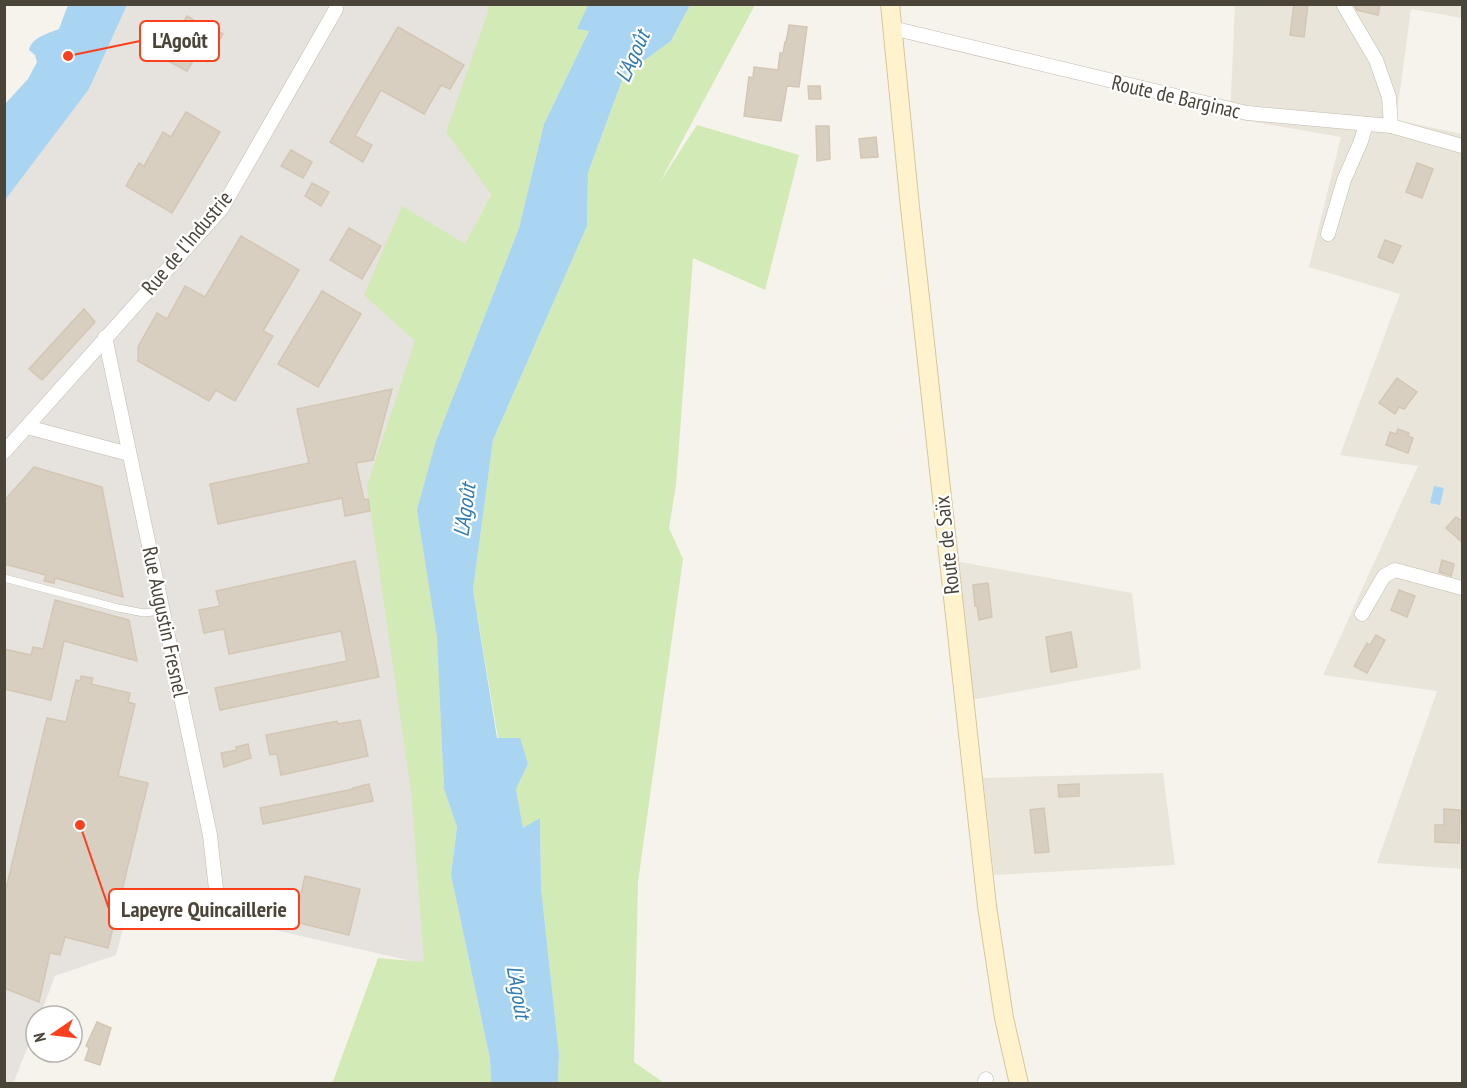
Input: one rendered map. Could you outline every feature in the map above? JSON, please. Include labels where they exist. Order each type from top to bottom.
[{"type":"street","name":"Route de Saïx","points":[[890,4],[987,906],[1004,1018],[1020,1083]]},
{"type":"street","points":[[1343,4],[1352,11],[1376,60],[1389,97],[1392,126]]},
{"type":"street","name":"Rue de l'Industrie","points":[[4,452],[222,208],[336,9]]},
{"type":"street","name":"Route de Barginac","points":[[892,28],[1247,113],[1392,126],[1462,146]]},
{"type":"street","points":[[1328,234],[1344,180],[1365,124]]},
{"type":"street","name":"Rue Augustin Fresnel","points":[[105,337],[210,835],[218,908]]},
{"type":"street","points":[[27,428],[129,454]]},
{"type":"street","points":[[1362,614],[1384,576],[1395,570],[1462,588]]},
{"type":"lane","points":[[4,578],[118,608],[144,613],[162,611]]},
{"type":"shaded area","points":[[127,5],[588,5],[465,244],[434,966],[131,898],[116,955],[55,976],[44,1004],[24,1004],[24,1056],[13,1084],[4,1083],[4,200],[89,89]]},
{"type":"shaded area","points":[[1235,5],[1462,5],[1462,18],[1411,9],[1396,120],[1462,134],[1462,869],[1377,863],[1437,691],[1323,675],[1418,466],[1340,455],[1400,294],[1309,267],[1341,137],[1230,118]]},
{"type":"shaded area","points":[[955,561],[1132,593],[1141,669],[971,700]]},
{"type":"shaded area","points":[[1163,773],[1175,865],[994,875],[983,778]]},
{"type":"green space","points":[[488,5],[588,5],[578,29],[589,31],[544,124],[519,228],[436,441],[417,510],[437,637],[444,789],[457,827],[451,875],[490,1059],[491,1083],[332,1084],[378,958],[424,962],[411,791],[367,486],[415,341],[364,295],[402,206],[465,244],[491,194],[446,132],[488,12]]},
{"type":"green space","points":[[690,5],[755,5],[660,182],[697,125],[799,155],[765,290],[693,258],[676,485],[669,528],[683,559],[638,882],[634,1062],[664,1083],[558,1083],[559,1054],[541,888],[540,819],[523,829],[516,789],[528,764],[498,738],[473,590],[493,440],[587,226],[588,173],[624,75],[671,41]]},
{"type":"water","points":[[68,5],[127,5],[89,89],[5,200],[5,104],[28,79],[37,62],[35,55],[29,50],[33,42],[59,29]]},
{"type":"water","points":[[588,5],[690,5],[671,41],[624,75],[588,173],[587,226],[493,440],[473,590],[497,738],[520,738],[528,764],[516,789],[523,828],[540,818],[541,888],[559,1054],[558,1083],[491,1083],[490,1059],[451,875],[457,827],[444,789],[437,637],[417,510],[436,441],[519,228],[544,124],[589,31],[577,29]]},
{"type":"water","points":[[1434,486],[1444,488],[1440,505],[1430,503]]},
{"type":"building","points":[[1294,4],[1308,4],[1304,37],[1290,35]]},
{"type":"building","points":[[1354,4],[1380,4],[1378,15],[1357,10]]},
{"type":"building","points":[[187,16],[223,34],[207,62],[196,56],[187,71],[162,58]]},
{"type":"building","points":[[789,25],[807,27],[799,87],[787,86],[781,121],[744,116],[749,77],[753,78],[754,67],[778,70],[780,53],[783,53]]},
{"type":"building","points":[[398,27],[464,65],[450,89],[441,85],[424,114],[381,90],[355,136],[372,145],[363,162],[330,142]]},
{"type":"building","points":[[808,86],[820,86],[821,99],[809,99]]},
{"type":"building","points":[[186,112],[220,132],[172,213],[126,186],[139,163],[144,166],[163,132],[171,137]]},
{"type":"building","points":[[816,126],[829,126],[830,159],[817,161]]},
{"type":"building","points":[[876,137],[878,157],[861,158],[859,139]]},
{"type":"building","points":[[291,150],[312,162],[303,178],[281,166]]},
{"type":"building","points":[[1417,163],[1433,169],[1422,198],[1406,192]]},
{"type":"building","points":[[312,183],[329,192],[321,206],[305,196]]},
{"type":"building","points":[[349,228],[381,246],[362,279],[330,260]]},
{"type":"building","points":[[241,236],[299,270],[263,331],[273,336],[235,401],[216,390],[209,401],[138,361],[138,347],[157,313],[167,319],[185,286],[205,297]]},
{"type":"building","points":[[1385,240],[1401,246],[1393,263],[1378,257]]},
{"type":"building","points":[[322,291],[361,314],[318,387],[278,364]]},
{"type":"building","points":[[84,309],[95,322],[42,380],[29,369]]},
{"type":"building","points":[[1397,378],[1417,392],[1404,409],[1399,407],[1395,414],[1379,403]]},
{"type":"building","points":[[392,389],[373,460],[356,463],[364,500],[368,499],[370,511],[345,516],[342,498],[218,524],[210,484],[309,463],[297,409]]},
{"type":"building","points":[[1398,429],[1409,433],[1408,436],[1413,438],[1408,453],[1386,445],[1390,432],[1396,434]]},
{"type":"building","points":[[34,467],[102,487],[123,597],[55,578],[54,583],[44,581],[46,575],[4,564],[4,501]]},
{"type":"building","points":[[1456,517],[1462,521],[1462,542],[1446,528]]},
{"type":"building","points":[[1442,560],[1454,564],[1451,576],[1439,572]]},
{"type":"building","points":[[355,561],[379,677],[220,710],[215,688],[347,661],[341,631],[229,654],[224,629],[204,633],[199,610],[220,606],[216,591]]},
{"type":"building","points":[[988,583],[992,617],[979,620],[973,585]]},
{"type":"building","points":[[1399,590],[1415,596],[1407,617],[1391,610]]},
{"type":"building","points":[[55,600],[129,620],[137,661],[64,641],[51,700],[4,689],[4,649],[31,655],[33,647],[43,649]]},
{"type":"building","points":[[1071,632],[1077,667],[1051,672],[1046,637]]},
{"type":"building","points":[[1376,635],[1385,640],[1367,673],[1354,666],[1367,643],[1370,645]]},
{"type":"building","points":[[81,676],[93,678],[91,684],[130,693],[128,702],[135,704],[118,776],[148,783],[108,948],[65,937],[60,955],[50,953],[39,1002],[4,988],[4,897],[47,718],[66,722],[76,680],[80,681]]},
{"type":"building","points":[[360,720],[368,756],[281,775],[277,754],[270,755],[266,735],[337,721],[338,724]]},
{"type":"building","points":[[248,744],[251,758],[224,767],[221,753],[237,750],[236,747]]},
{"type":"building","points":[[369,784],[373,801],[263,824],[260,808]]},
{"type":"building","points":[[1079,784],[1079,796],[1059,797],[1058,785]]},
{"type":"building","points":[[1044,808],[1049,852],[1035,853],[1030,810]]},
{"type":"building","points":[[1444,809],[1460,810],[1459,843],[1435,842],[1435,825],[1444,825]]},
{"type":"building","points":[[305,876],[360,889],[349,935],[295,922]]},
{"type":"building","points":[[97,1022],[111,1028],[100,1065],[85,1060],[89,1048],[86,1046]]},
{"type":"place","name":"L'Agoût","points":[[68,56]]},
{"type":"place","name":"Lapeyre Quincaillerie","points":[[80,825]]}]
